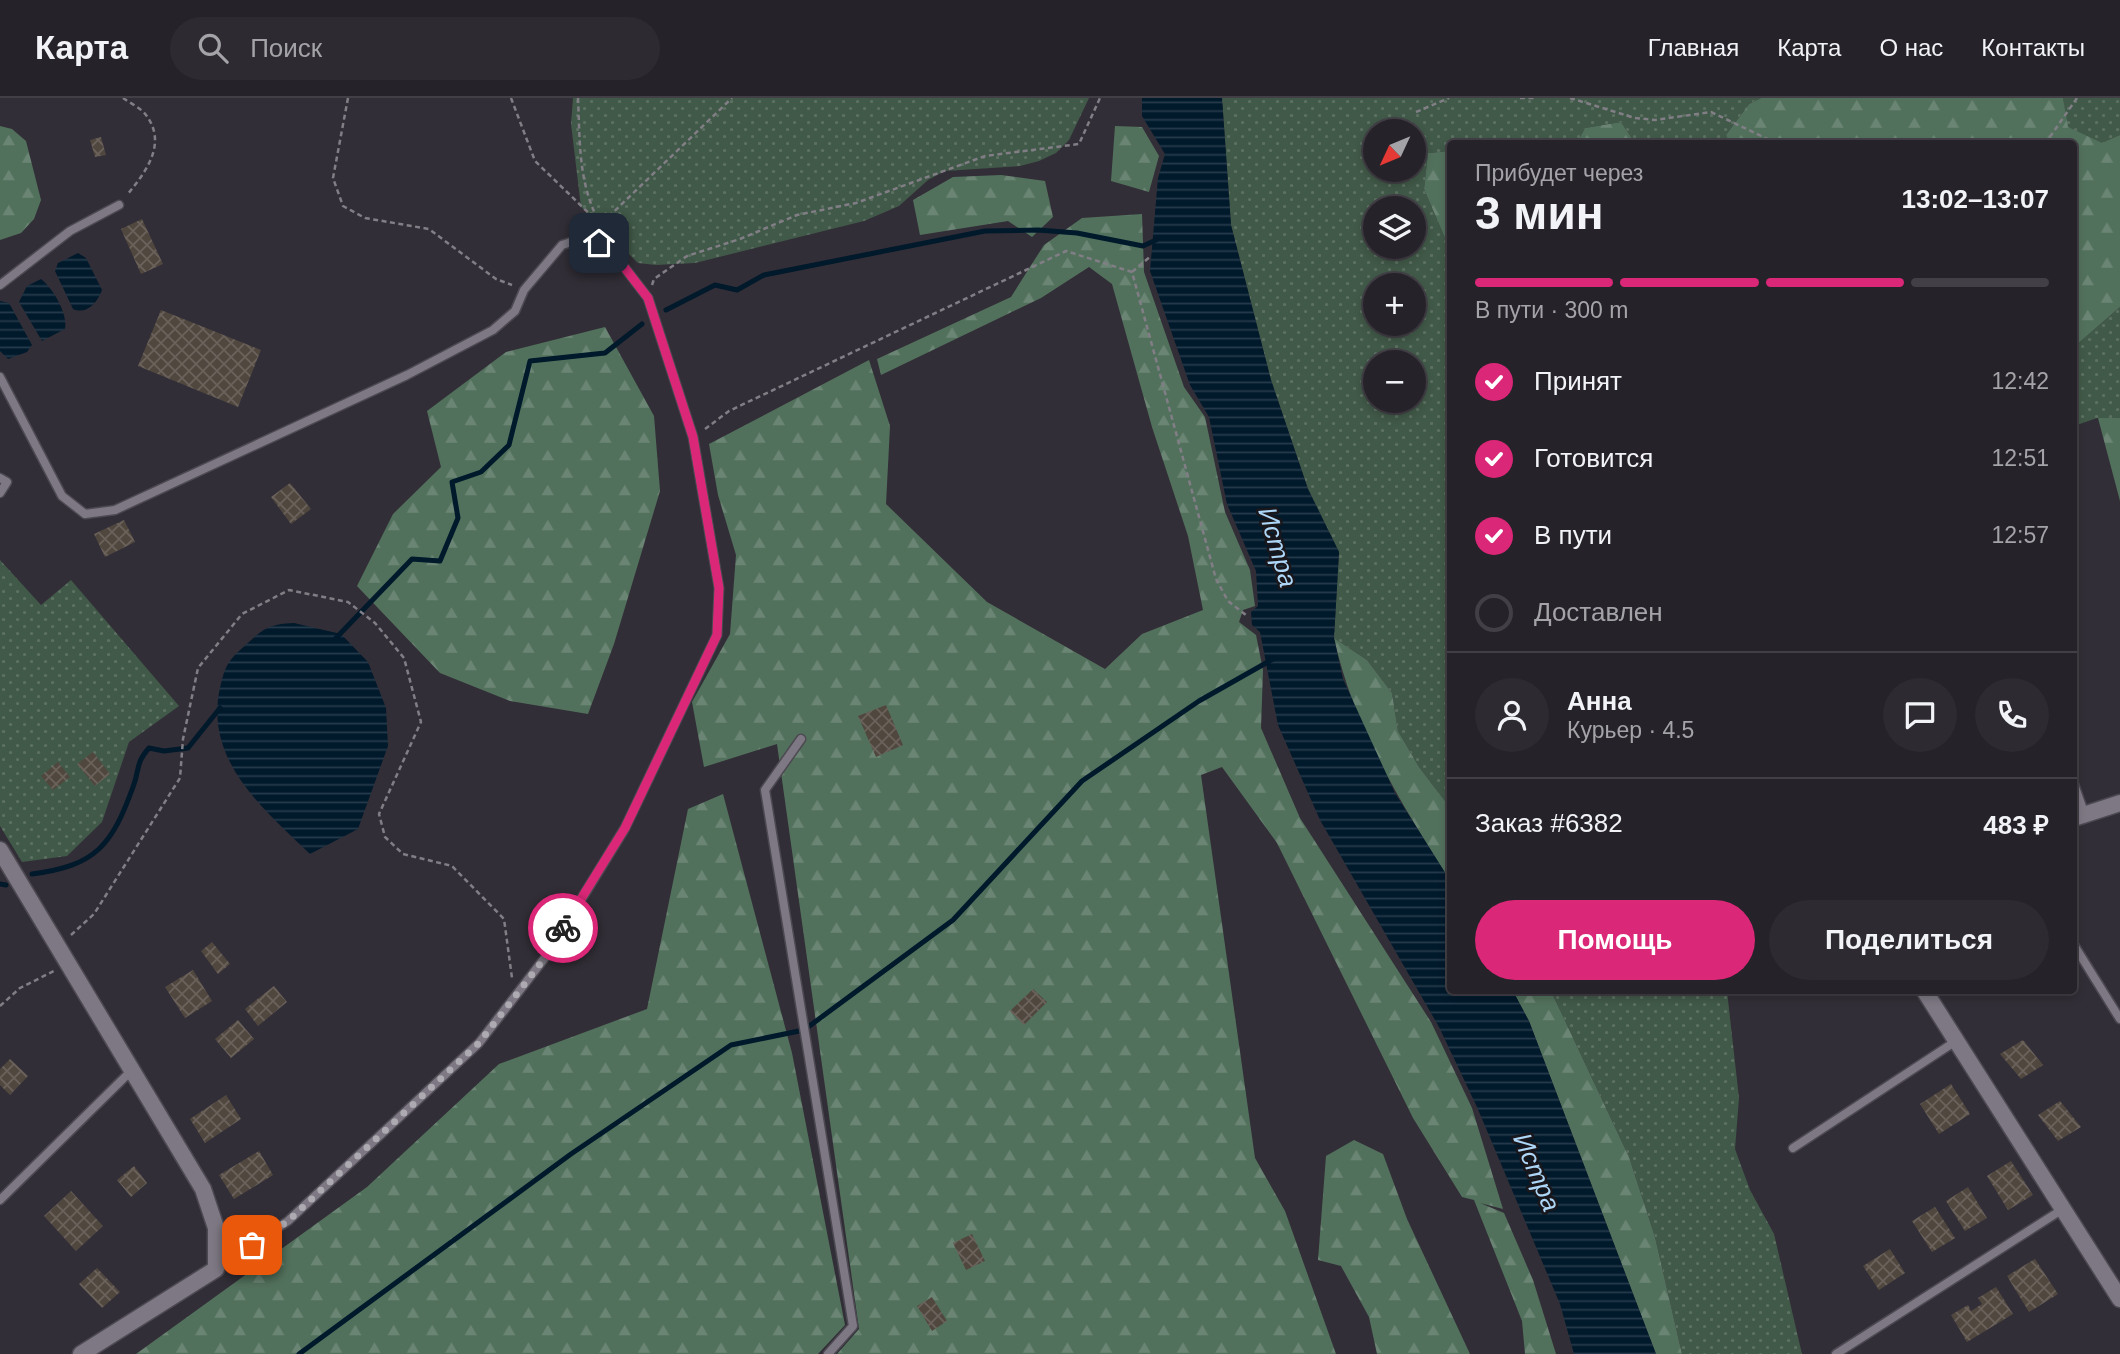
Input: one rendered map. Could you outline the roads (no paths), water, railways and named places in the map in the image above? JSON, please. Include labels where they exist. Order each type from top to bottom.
[{"type":"street","points":[[2079,817],[2120,803]]},
{"type":"street","points":[[0,850],[203,1189],[215,1228],[216,1269],[81,1354]]},
{"type":"street","points":[[1927,994],[2120,1299]]},
{"type":"lane","points":[[0,285],[70,231],[119,205]]},
{"type":"lane","points":[[0,377],[62,496],[85,514],[115,510],[407,375],[493,330],[515,312],[524,290],[562,245],[583,238],[599,243],[618,259],[648,298],[693,437],[719,588],[717,635],[625,828],[547,955],[479,1043],[288,1221],[216,1269]]},
{"type":"lane","points":[[0,478],[7,482],[0,493]]},
{"type":"lane","points":[[802,739],[765,790],[853,1326],[828,1354]]},
{"type":"lane","points":[[2077,950],[2120,1019]]},
{"type":"lane","points":[[1793,1149],[1956,1041]]},
{"type":"lane","points":[[0,1200],[132,1070]]},
{"type":"lane","points":[[1836,1354],[2063,1209]]},
{"type":"water","name":"Истра","points":[[1142,98],[1222,98],[1231,225],[1271,380],[1308,489],[1339,552],[1334,638],[1343,679],[1395,793],[1447,876],[1447,994],[1515,994],[1529,1021],[1656,1354],[1574,1354],[1560,1304],[1477,1107],[1439,1027],[1320,820],[1278,725],[1260,632],[1252,625],[1251,612],[1258,606],[1256,571],[1227,504],[1209,417],[1190,385],[1150,271],[1158,178],[1165,154],[1142,116]]},
{"type":"water","points":[[78,253],[86,258],[102,290],[94,303],[83,310],[73,309],[55,271],[58,263]]},
{"type":"water","points":[[41,279],[59,302],[65,323],[65,329],[42,341],[19,302],[27,286]]},
{"type":"water","points":[[0,301],[9,303],[32,345],[27,352],[8,359],[0,351]]},
{"type":"water","points":[[294,623],[341,634],[368,662],[386,708],[388,746],[358,829],[310,854],[274,819],[241,781],[221,738],[217,714],[221,682],[231,659],[269,627]]},
{"type":"waterway","points":[[666,310],[715,285],[737,290],[764,275],[985,231],[1038,230],[1077,233],[1143,246],[1156,240]]},
{"type":"waterway","points":[[336,638],[412,559],[440,561],[458,518],[452,482],[481,472],[509,445],[530,361],[605,353],[642,324]]},
{"type":"waterway","points":[[299,1354],[571,1154],[731,1045],[804,1030],[953,920],[1082,781],[1199,701],[1273,659]]},
{"type":"waterway","points":[[32,874],[72,865],[99,849],[117,824],[140,763],[149,748],[164,751],[188,748],[220,708]]},
{"type":"waterway","points":[[0,884],[6,885]]}]
